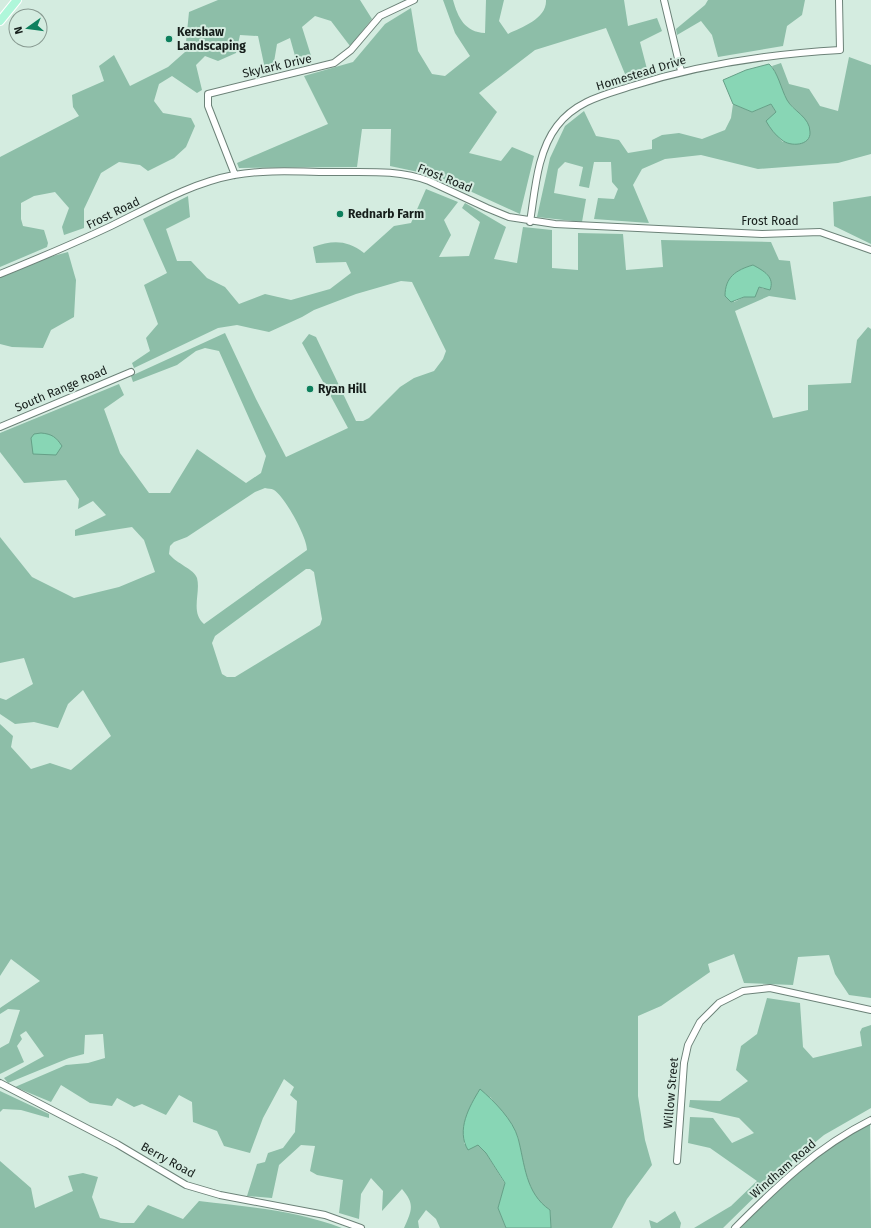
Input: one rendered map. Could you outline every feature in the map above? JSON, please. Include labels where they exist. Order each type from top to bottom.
[{"type":"main road","points":[[0,21],[17,0]]},
{"type":"street","name":"Skylark Drive","points":[[235,175],[208,106],[208,94],[334,63],[351,50],[380,16],[414,0]]},
{"type":"street","points":[[664,0],[681,71]]},
{"type":"street","name":"Homestead Drive","points":[[530,222],[545,150],[554,130],[567,115],[582,103],[681,71],[761,56],[840,50],[839,0]]},
{"type":"street","name":"Frost Road","points":[[0,274],[86,238],[198,186],[235,175],[266,172],[385,172],[418,177],[442,186],[498,213],[530,222],[762,234],[820,232],[871,250]]},
{"type":"street","name":"South Range Road","points":[[0,427],[131,372]]},
{"type":"street","name":"Willow Street","points":[[677,1161],[684,1063],[688,1046],[700,1022],[719,1003],[743,991],[770,988],[871,1010]]},
{"type":"street","name":"Berry Road","points":[[0,1083],[117,1144],[186,1185],[220,1195],[325,1215],[361,1228]]},
{"type":"street","name":"Windham Road","points":[[735,1228],[802,1163],[822,1148],[871,1120]]},
{"type":"shaded area","points":[[218,0],[360,0],[372,19],[350,46],[331,21],[315,16],[302,27],[313,62],[297,63],[290,38],[277,44],[273,68],[265,69],[258,36],[240,35],[236,53],[218,61],[205,56],[196,65],[202,90],[197,93],[172,76],[159,84],[154,101],[163,113],[191,118],[195,126],[186,147],[174,158],[148,171],[140,165],[119,162],[101,173],[84,209],[84,228],[64,235],[62,227],[69,208],[55,192],[34,196],[21,203],[21,219],[23,226],[44,230],[48,243],[47,247],[0,267],[0,157],[79,116],[73,107],[72,95],[104,81],[99,66],[114,55],[130,86],[168,67],[185,52],[189,12]]},
{"type":"shaded area","points":[[443,0],[453,0],[457,13],[467,27],[478,32],[485,33],[486,0],[504,0],[499,21],[508,34],[533,22],[545,7],[546,0],[624,0],[628,26],[657,18],[662,31],[640,42],[647,69],[625,74],[606,28],[535,50],[479,93],[497,112],[469,153],[501,161],[512,147],[534,156],[520,214],[437,176],[390,166],[391,129],[362,129],[357,167],[239,168],[237,163],[328,124],[304,76],[353,62],[385,24],[411,8],[418,51],[432,74],[445,76],[470,56],[455,33]]},
{"type":"shaded area","points":[[708,0],[805,0],[802,15],[787,26],[783,46],[718,57],[712,35],[701,21],[677,35],[676,29],[705,5]]},
{"type":"shaded area","points":[[849,57],[871,65],[871,154],[838,163],[758,169],[701,155],[665,159],[642,169],[633,185],[649,223],[594,219],[598,198],[614,199],[618,189],[612,182],[611,162],[594,162],[589,188],[579,186],[583,167],[565,162],[558,169],[554,193],[586,199],[582,222],[537,217],[550,158],[565,126],[584,111],[596,136],[619,140],[628,153],[652,149],[652,140],[662,135],[679,133],[702,139],[725,130],[731,118],[733,104],[752,112],[771,104],[776,112],[771,129],[783,142],[801,115],[787,101],[772,66],[781,63],[789,84],[809,89],[820,106],[838,111]]},
{"type":"shaded area","points":[[769,64],[777,76],[787,100],[807,122],[810,132],[809,137],[804,143],[790,144],[779,138],[773,131],[766,121],[776,112],[771,104],[752,112],[733,104],[723,80],[746,70]]},
{"type":"shaded area","points":[[426,189],[458,202],[444,220],[451,235],[439,257],[469,256],[480,222],[462,208],[465,203],[506,227],[494,259],[517,263],[523,227],[552,230],[552,268],[578,270],[578,233],[623,234],[626,270],[663,267],[661,240],[771,242],[779,260],[790,261],[796,300],[769,296],[735,311],[773,418],[808,410],[808,385],[851,383],[857,340],[868,327],[871,329],[871,998],[849,995],[835,974],[829,955],[798,957],[793,985],[744,983],[734,954],[708,964],[710,972],[661,1006],[638,1016],[638,1096],[645,1140],[652,1165],[627,1199],[612,1228],[551,1228],[550,1210],[540,1204],[525,1175],[518,1137],[510,1122],[490,1097],[464,1137],[464,1144],[478,1145],[486,1153],[505,1184],[498,1208],[506,1228],[440,1228],[436,1219],[426,1210],[418,1221],[419,1228],[404,1228],[411,1207],[406,1194],[402,1189],[382,1211],[383,1191],[371,1178],[361,1194],[359,1219],[339,1213],[343,1180],[317,1175],[310,1171],[315,1146],[301,1145],[279,1165],[272,1198],[247,1196],[257,1164],[265,1162],[268,1153],[283,1148],[295,1132],[297,1101],[290,1095],[294,1087],[284,1079],[263,1118],[250,1153],[224,1146],[217,1131],[193,1122],[192,1102],[179,1095],[166,1115],[142,1104],[134,1107],[117,1098],[112,1106],[90,1103],[61,1085],[51,1102],[15,1087],[66,1065],[88,1063],[105,1058],[103,1034],[85,1035],[84,1054],[69,1058],[8,1083],[4,1078],[44,1056],[26,1031],[20,1035],[22,1039],[17,1046],[24,1062],[0,1074],[0,1048],[9,1043],[20,1010],[8,1009],[0,1014],[0,1008],[40,981],[11,959],[0,976],[0,724],[13,736],[11,747],[31,769],[50,763],[71,770],[111,736],[83,690],[68,704],[58,728],[34,722],[15,724],[0,714],[0,698],[6,700],[33,684],[24,658],[0,663],[0,537],[32,577],[74,598],[119,587],[155,572],[144,540],[132,527],[75,536],[75,530],[106,515],[93,501],[78,509],[79,499],[66,480],[24,483],[0,452],[0,433],[119,384],[124,395],[104,409],[120,453],[149,493],[170,493],[197,449],[246,483],[261,473],[266,456],[219,351],[205,348],[196,351],[177,365],[133,382],[131,376],[225,333],[256,399],[286,457],[348,428],[302,343],[309,334],[316,337],[356,421],[363,421],[369,418],[400,387],[414,378],[434,371],[443,359],[446,351],[412,282],[401,281],[356,294],[314,310],[269,332],[237,325],[218,328],[134,368],[132,363],[150,351],[146,338],[158,324],[144,285],[167,273],[143,219],[188,196],[190,217],[166,229],[177,261],[191,261],[207,278],[225,287],[239,304],[265,294],[291,300],[330,289],[351,273],[346,262],[316,263],[313,247],[327,243],[340,242],[352,246],[364,253],[394,226],[411,223]],"holes":[[[753,265],[762,271],[764,289],[759,287],[751,297],[744,297],[734,302],[738,271]],[[265,488],[273,489],[279,494],[299,527],[307,550],[204,624],[200,619],[197,608],[197,578],[192,572],[172,558],[169,554],[170,546],[174,542],[187,537],[255,492]],[[306,569],[310,569],[314,572],[322,619],[320,625],[235,677],[227,677],[222,674],[212,643],[215,636]]]},
{"type":"shaded area","points":[[871,196],[871,244],[834,226],[833,202]]},
{"type":"shaded area","points":[[68,252],[76,280],[74,317],[51,330],[43,348],[12,347],[0,344],[0,277],[46,258]]},
{"type":"shaded area","points":[[753,265],[768,275],[771,281],[770,290],[759,287],[755,297],[744,297],[731,302],[725,296],[729,279],[741,269]]},
{"type":"shaded area","points":[[41,433],[53,436],[58,440],[62,446],[56,455],[33,454],[31,438],[34,434]]},
{"type":"shaded area","points":[[767,998],[800,1003],[803,1047],[813,1058],[862,1046],[860,1032],[862,1028],[871,1025],[871,1108],[824,1135],[784,1168],[723,1228],[694,1228],[731,1206],[757,1181],[710,1148],[688,1143],[690,1117],[713,1118],[732,1143],[754,1133],[739,1118],[689,1107],[690,1100],[720,1101],[748,1081],[736,1070],[741,1046],[757,1034]]},
{"type":"shaded area","points":[[480,1089],[502,1111],[516,1131],[527,1177],[535,1195],[550,1210],[551,1228],[506,1228],[498,1208],[505,1183],[486,1153],[478,1145],[468,1150],[463,1135],[465,1119]]},
{"type":"shaded area","points":[[0,1091],[49,1114],[49,1118],[21,1110],[3,1109],[0,1112]]},
{"type":"shaded area","points":[[870,1123],[871,1228],[738,1228],[823,1150]]},
{"type":"shaded area","points":[[0,1161],[31,1188],[35,1208],[73,1191],[68,1176],[83,1173],[98,1177],[92,1197],[100,1218],[121,1223],[134,1223],[148,1205],[183,1219],[199,1201],[254,1207],[289,1213],[342,1228],[0,1228]]},
{"type":"shaded area","points":[[675,1211],[681,1223],[680,1228],[651,1228],[649,1220],[657,1223]]},
{"type":"place","name":"Kershaw Landscaping","points":[[169,39]]},
{"type":"place","name":"Rednarb Farm","points":[[340,214]]},
{"type":"place","name":"Ryan Hill","points":[[310,389]]}]
